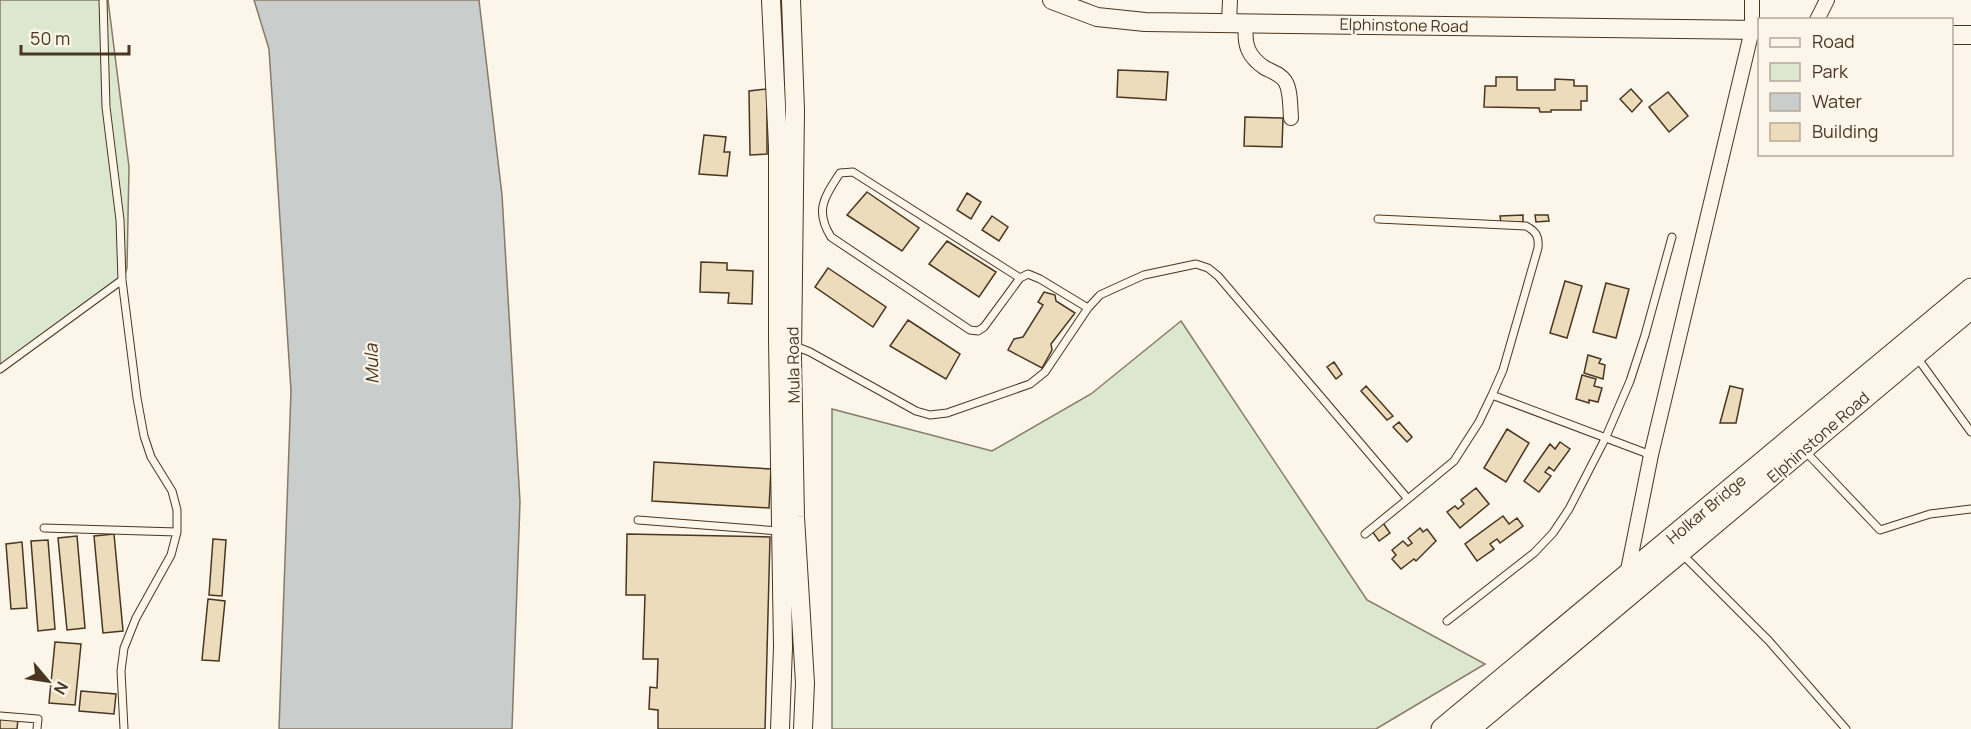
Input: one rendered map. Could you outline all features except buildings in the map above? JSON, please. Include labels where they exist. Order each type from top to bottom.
[{"type":"main road","name":"Mula Road","points":[[771,0],[775,74],[786,184]]},
{"type":"main road","name":"Mula Road","points":[[780,729],[789,532],[785,342],[786,184],[793,73],[791,0]]},
{"type":"main road","name":"Elphinstone Road","points":[[1052,0],[1097,17],[1144,22],[1756,30]]},
{"type":"main road","points":[[1953,35],[1971,35]]},
{"type":"main road","points":[[775,74],[793,73]]},
{"type":"main road","name":"Holkar Bridge","points":[[1442,729],[1632,582],[1971,289]]},
{"type":"main road","name":"Elphinstone Road","points":[[1632,582],[1681,553],[1971,308]]},
{"type":"main road","name":"Mula Road","points":[[789,532],[803,648],[805,683],[803,729]]},
{"type":"main road","points":[[1469,729],[1632,582]]},
{"type":"main road","points":[[783,648],[803,648]]},
{"type":"street","points":[[1230,0],[1244,42],[1250,52],[1264,67],[1278,74],[1287,83],[1291,118]]},
{"type":"street","points":[[1632,582],[1651,455],[1756,30],[1752,0]]},
{"type":"street","points":[[1818,18],[1827,0]]},
{"type":"lane","points":[[103,0],[106,107],[120,220],[122,280],[137,398],[144,436],[151,457],[172,491],[177,510],[177,532],[171,555],[132,626],[124,648],[121,671],[124,729]]},
{"type":"lane","points":[[1020,278],[853,172],[840,173],[824,198],[824,226],[831,237],[970,330],[978,331],[984,327],[1020,278],[1028,274],[1088,308]]},
{"type":"lane","points":[[1365,534],[1454,461],[1479,422],[1503,370],[1539,239],[1535,231],[1526,226],[1378,219]]},
{"type":"lane","points":[[1447,621],[1534,553],[1553,533],[1569,509],[1605,439],[1630,381],[1672,237]]},
{"type":"lane","points":[[785,342],[810,352],[916,411],[930,415],[947,413],[1030,384],[1045,372],[1088,308],[1100,295],[1144,275],[1196,264],[1208,268],[1218,276],[1408,499]]},
{"type":"lane","points":[[0,369],[122,280]]},
{"type":"lane","points":[[1915,354],[1971,432]]},
{"type":"lane","points":[[1492,395],[1651,455]]},
{"type":"lane","points":[[1804,450],[1880,530],[1930,514],[1971,509]]},
{"type":"lane","points":[[638,520],[789,532]]},
{"type":"lane","points":[[44,528],[177,532]]},
{"type":"lane","points":[[1681,553],[1769,641],[1846,729]]},
{"type":"lane","points":[[0,716],[38,719],[37,729]]},
{"type":"green space","points":[[0,0],[108,0],[129,167],[127,268],[124,278],[0,369]]},
{"type":"green space","points":[[1181,321],[1367,600],[1485,664],[1376,729],[832,729],[832,409],[992,451],[1091,394]]},
{"type":"water","name":"Mula","points":[[254,0],[479,0],[502,195],[520,502],[512,729],[279,729],[291,391],[269,49]]}]
